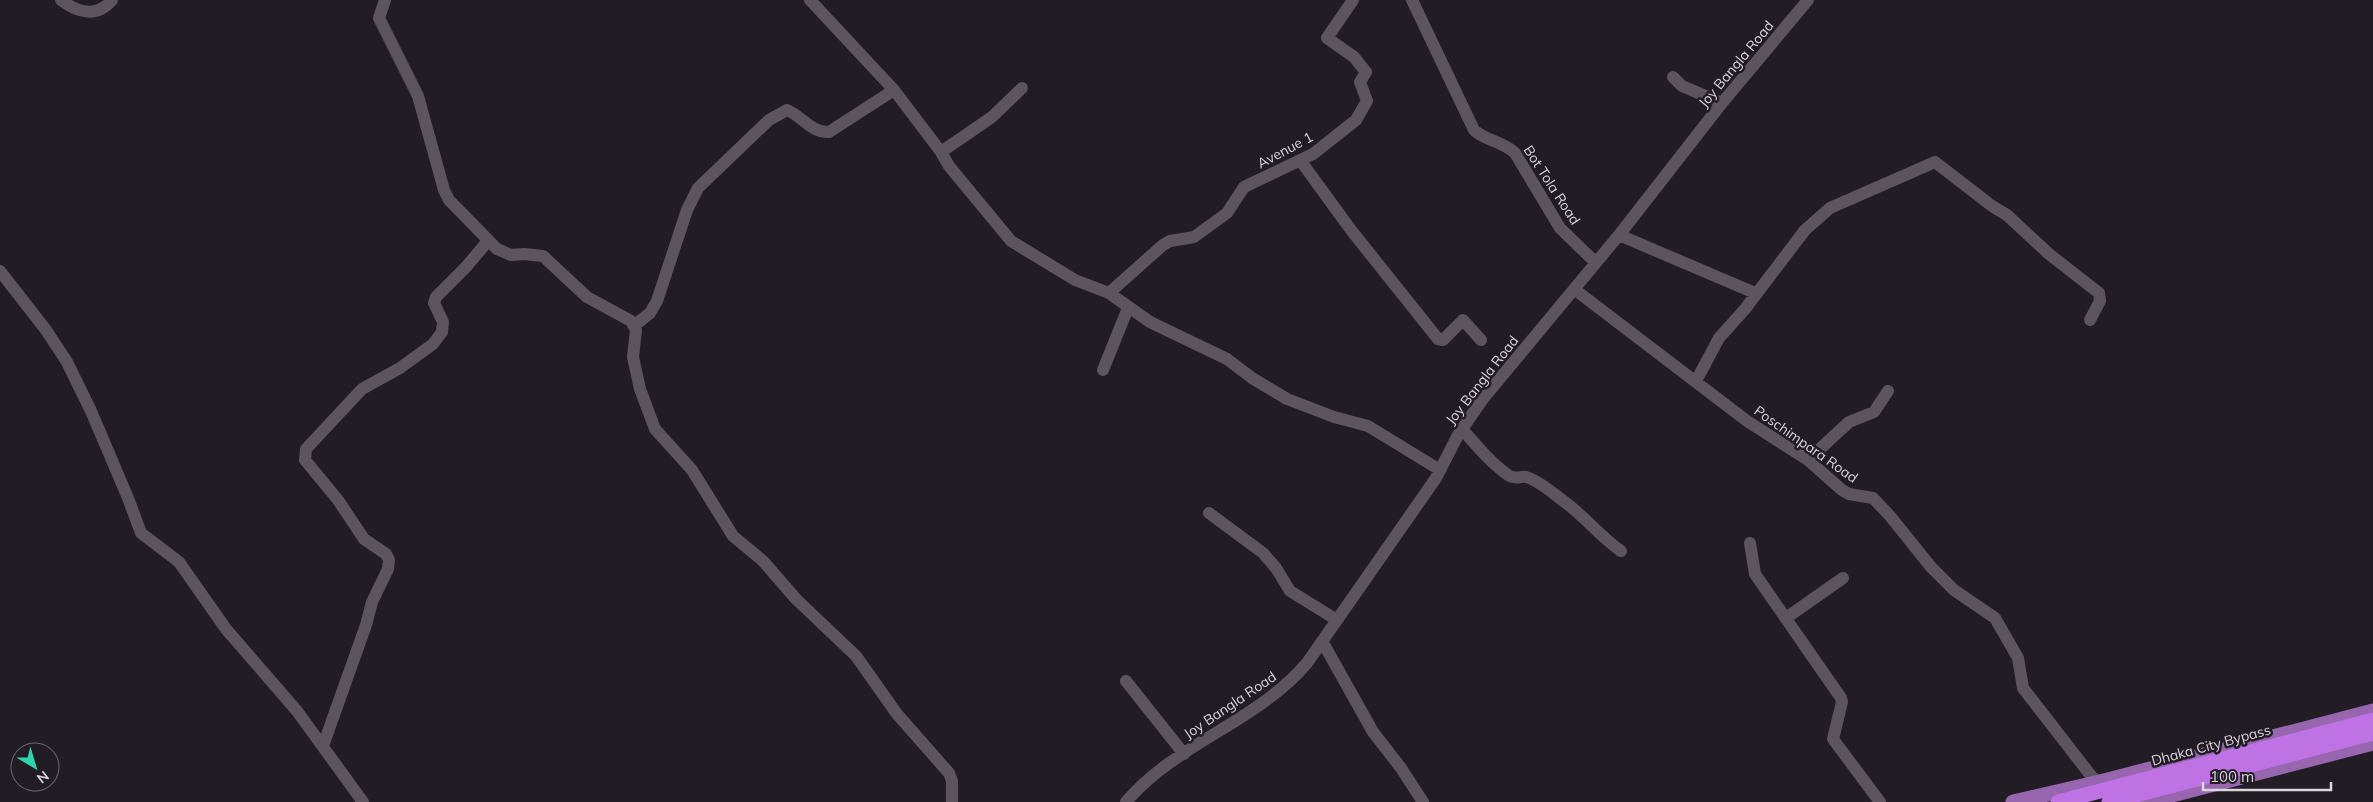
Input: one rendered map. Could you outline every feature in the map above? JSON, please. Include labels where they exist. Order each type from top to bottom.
[{"type":"highway","name":"Dhaka City Bypass","points":[[2058,802],[2373,720]]},
{"type":"highway","name":"Dhaka City Bypass","points":[[2109,802],[2373,733]]},
{"type":"main road","points":[[2013,802],[2100,782],[2373,711]]},
{"type":"main road","points":[[2146,802],[2373,743]]},
{"type":"street","points":[[61,0],[70,7],[87,13],[98,12],[112,0]]},
{"type":"street","points":[[385,0],[379,18],[418,96],[444,190],[449,200],[497,249],[511,255],[542,256],[587,297],[628,319],[635,325],[633,357],[646,407],[655,429],[692,470],[733,536],[763,561],[796,599],[863,664],[897,714],[949,773],[952,781],[952,802]]},
{"type":"street","points":[[810,0],[894,90],[941,152],[949,166],[1010,241],[1074,280],[1109,293],[1128,308],[1157,326],[1220,355],[1252,378],[1287,399],[1334,417],[1368,426],[1440,470]]},
{"type":"street","name":"Avenue 1","points":[[1109,293],[1162,245],[1170,241],[1194,237],[1223,217],[1244,187],[1313,154],[1356,120],[1366,106],[1367,97],[1360,82],[1366,72],[1354,57],[1327,38],[1353,0]]},
{"type":"street","name":"Bot Tola Road","points":[[1412,0],[1474,130],[1478,134],[1504,144],[1515,153],[1560,228],[1595,262]]},
{"type":"street","name":"Joy Bangla Road","points":[[1126,802],[1153,776],[1282,690],[1307,663],[1440,470],[1462,429],[1482,400],[1618,235],[1722,103],[1808,0]]},
{"type":"street","points":[[1673,77],[1682,86],[1722,103]]},
{"type":"street","points":[[941,152],[992,118],[1022,88]]},
{"type":"street","points":[[635,325],[650,313],[657,301],[687,210],[698,188],[770,120],[786,110],[794,113],[814,130],[820,133],[829,132],[894,90]]},
{"type":"street","points":[[1300,160],[1417,316],[1438,339],[1443,340],[1463,320],[1481,340]]},
{"type":"street","points":[[1696,381],[1715,345],[1805,230],[1830,208],[1935,162],[1992,206],[2007,215],[2049,254],[2099,293],[2100,301],[2090,320]]},
{"type":"street","points":[[1618,235],[1755,293]]},
{"type":"street","points":[[323,746],[366,625],[372,602],[388,569],[389,560],[386,554],[364,539],[338,500],[305,460],[306,449],[362,389],[400,368],[433,344],[442,332],[443,322],[434,303],[436,297],[466,267],[488,241]]},
{"type":"street","points":[[0,271],[46,330],[67,362],[91,411],[141,533],[178,562],[226,629],[297,711],[363,802]]},
{"type":"street","name":"Poschimpara Road","points":[[1574,289],[1747,421],[1808,460],[1842,490],[1849,494],[1873,498],[1931,567],[1954,590],[1995,618],[2018,658],[2023,688],[2092,777],[2100,782]]},
{"type":"street","points":[[1103,370],[1128,308]]},
{"type":"street","points":[[1808,460],[1848,422],[1874,412],[1888,391]]},
{"type":"street","points":[[1462,429],[1483,452],[1510,476],[1518,479],[1526,477],[1544,487],[1573,508],[1604,540],[1621,551]]},
{"type":"street","points":[[1209,512],[1263,553],[1276,568],[1288,589],[1337,620]]},
{"type":"street","points":[[1750,544],[1754,574],[1841,698],[1842,702],[1833,739],[1880,802]]},
{"type":"street","points":[[1786,618],[1843,578]]},
{"type":"street","points":[[1322,641],[1373,732],[1402,768],[1423,802]]},
{"type":"street","points":[[1126,681],[1184,754]]}]
